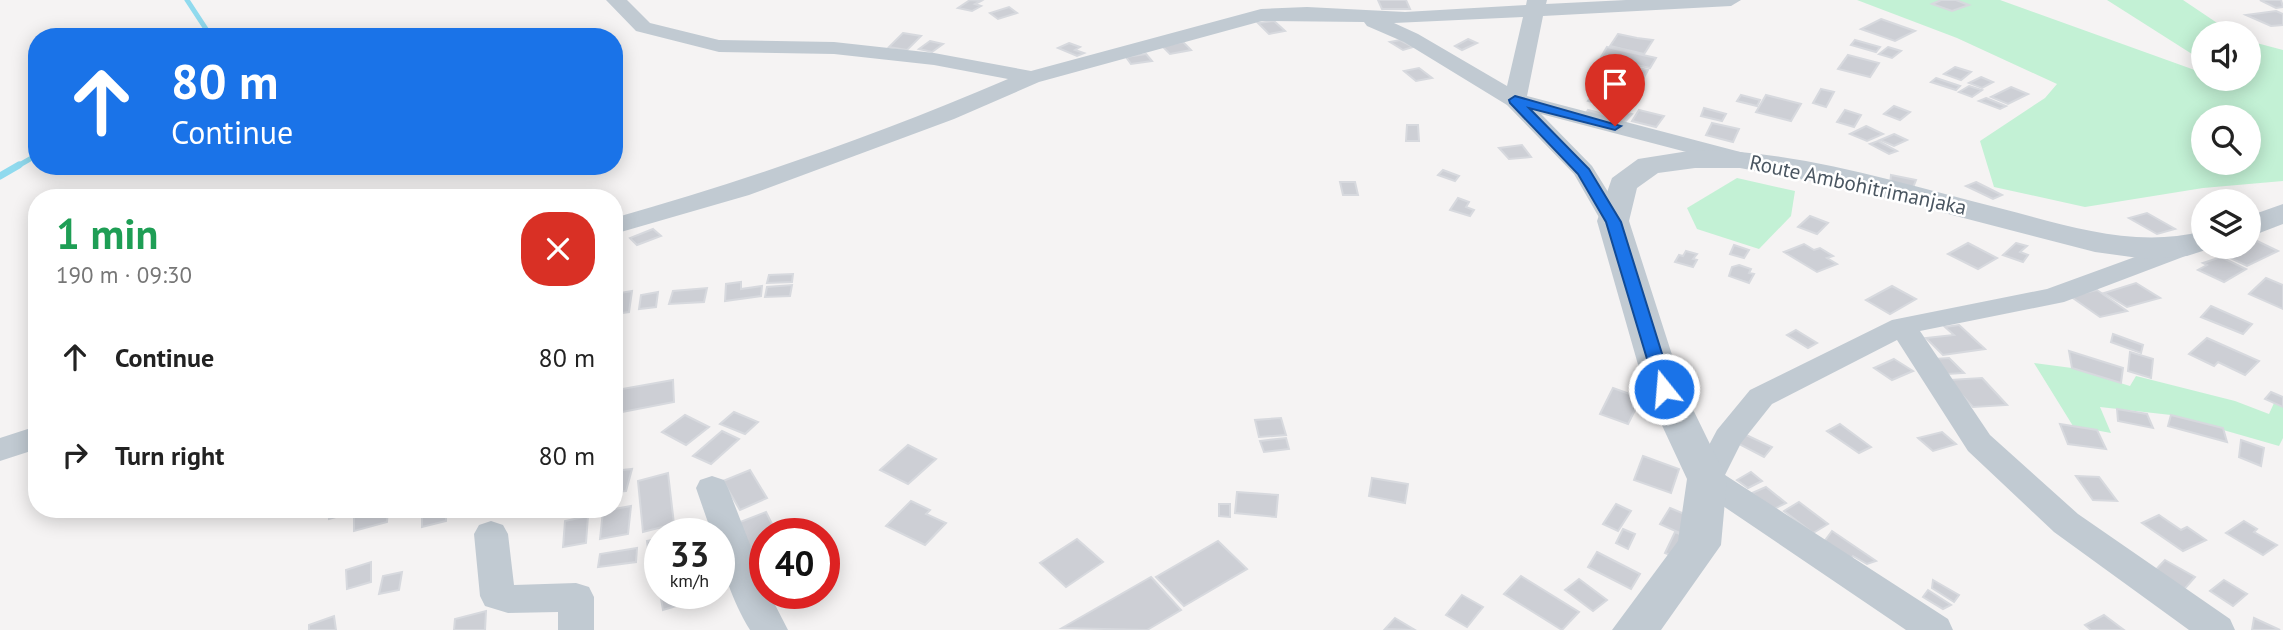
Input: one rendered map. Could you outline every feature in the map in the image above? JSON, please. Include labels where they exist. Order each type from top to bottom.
[{"type":"street","points":[[616,0],[643,27],[719,46],[834,48],[934,58],[1031,77]]},
{"type":"street","points":[[1318,0],[1410,38],[1515,100],[1584,172],[1614,222]]},
{"type":"street","points":[[623,223],[740,190],[946,114],[1031,77],[1261,15],[1307,13],[1405,18],[1536,5],[1731,0]]},
{"type":"street","points":[[1515,100],[1536,5]]},
{"type":"street","points":[[1515,100],[1740,159]]},
{"type":"street","name":"Route Ambohitrimanjaka","points":[[1707,479],[1664,389],[1614,222],[1623,184],[1649,165],[1695,159],[1740,159],[1849,179],[2095,242],[2146,248],[2191,244]]},
{"type":"street","points":[[2261,221],[2283,213]]},
{"type":"street","points":[[1634,630],[1699,545],[1707,479],[1728,438],[1761,397],[1902,326],[2054,296],[2191,245]]},
{"type":"street","points":[[1902,326],[1979,443],[2066,523],[2217,630]]},
{"type":"street","points":[[0,450],[28,440]]},
{"type":"street","points":[[1707,479],[1935,630]]},
{"type":"street","points":[[712,488],[757,610],[770,630]]},
{"type":"street","points":[[491,534],[498,596],[508,599],[576,597],[576,630]]},
{"type":"green space","points":[[1857,0],[2000,0],[2191,69],[2191,91],[2261,91],[2261,44],[2283,50],[2283,181],[2191,189],[2085,207],[1994,187],[1980,141],[2045,98],[2057,84],[1957,38]]},
{"type":"green space","points":[[2107,0],[2183,0],[2214,21],[2191,21],[2191,53]]},
{"type":"green space","points":[[1737,178],[1795,191],[1791,216],[1759,249],[1697,229],[1687,208]]},
{"type":"green space","points":[[2034,363],[2072,368],[2130,386],[2136,376],[2235,401],[2269,414],[2274,403],[2283,407],[2283,438],[2279,446],[2171,415],[2100,407],[2111,433],[2073,426]]},
{"type":"building","points":[[970,0],[981,1],[975,4],[981,6],[972,11],[958,8]]},
{"type":"building","points":[[1378,0],[1406,0],[1410,9],[1382,9]]},
{"type":"building","points":[[1941,0],[1956,0],[1969,5],[1952,11],[1932,4]]},
{"type":"building","points":[[2260,0],[2281,0],[2283,7],[2276,8]]},
{"type":"building","points":[[1009,7],[1017,13],[998,19],[990,13]]},
{"type":"building","points":[[2276,11],[2283,14],[2283,25],[2271,26],[2246,15]]},
{"type":"building","points":[[1881,19],[1915,31],[1895,41],[1861,29]]},
{"type":"building","points":[[1274,21],[1285,31],[1269,34],[1258,23]]},
{"type":"building","points":[[903,33],[921,36],[907,50],[889,47]]},
{"type":"building","points":[[1618,34],[1653,40],[1644,54],[1610,46]]},
{"type":"building","points":[[1468,39],[1477,43],[1462,50],[1455,46]]},
{"type":"building","points":[[1400,40],[1413,47],[1403,50],[1390,42]]},
{"type":"building","points":[[1855,40],[1880,47],[1876,52],[1851,45]]},
{"type":"building","points":[[930,41],[943,44],[932,52],[919,49]]},
{"type":"building","points":[[1183,42],[1191,50],[1170,54],[1162,46]]},
{"type":"building","points":[[1069,43],[1080,47],[1075,50],[1084,53],[1077,56],[1058,48]]},
{"type":"building","points":[[1607,47],[1656,58],[1650,68],[1601,57]]},
{"type":"building","points":[[1888,47],[1901,51],[1892,58],[1879,54]]},
{"type":"building","points":[[1146,54],[1152,61],[1131,64],[1126,57]]},
{"type":"building","points":[[1848,55],[1879,63],[1870,77],[1838,69]]},
{"type":"building","points":[[1611,62],[1648,70],[1643,79],[1606,71]]},
{"type":"building","points":[[1955,67],[1971,72],[1961,80],[1944,74]]},
{"type":"building","points":[[1419,68],[1432,78],[1416,81],[1404,71]]},
{"type":"building","points":[[1604,73],[1631,80],[1625,89],[1597,81]]},
{"type":"building","points":[[1981,77],[1993,82],[1982,88],[1969,83]]},
{"type":"building","points":[[1936,78],[1960,86],[1956,90],[1931,82]]},
{"type":"building","points":[[1969,86],[1982,90],[1972,97],[1959,92]]},
{"type":"building","points":[[2011,87],[2028,94],[2008,104],[1991,97]]},
{"type":"building","points":[[1821,89],[1834,92],[1826,107],[1813,103]]},
{"type":"building","points":[[1594,93],[1635,103],[1629,112],[1588,101]]},
{"type":"building","points":[[1741,95],[1760,100],[1757,106],[1737,101]]},
{"type":"building","points":[[1766,95],[1801,104],[1791,121],[1756,112]]},
{"type":"building","points":[[1986,98],[2006,106],[2000,109],[1979,101]]},
{"type":"building","points":[[1894,106],[1910,112],[1900,120],[1884,114]]},
{"type":"building","points":[[1704,108],[1726,114],[1722,121],[1701,116]]},
{"type":"building","points":[[1612,109],[1632,114],[1625,122],[1585,115],[1588,110],[1607,115]]},
{"type":"building","points":[[1639,110],[1664,116],[1656,127],[1632,121]]},
{"type":"building","points":[[1845,110],[1861,115],[1854,127],[1837,122]]},
{"type":"building","points":[[1712,123],[1739,129],[1733,142],[1706,135]]},
{"type":"building","points":[[1407,125],[1418,125],[1419,141],[1406,141]]},
{"type":"building","points":[[1866,126],[1883,134],[1867,141],[1850,134]]},
{"type":"building","points":[[1894,134],[1907,140],[1894,146],[1880,140]]},
{"type":"building","points":[[1878,141],[1897,151],[1889,154],[1870,144]]},
{"type":"building","points":[[1522,145],[1531,157],[1509,159],[1499,148]]},
{"type":"building","points":[[1443,170],[1459,176],[1455,181],[1438,175]]},
{"type":"building","points":[[1891,175],[1916,180],[1912,190],[1890,185]]},
{"type":"building","points":[[1340,182],[1355,182],[1358,195],[1343,195]]},
{"type":"building","points":[[1976,182],[2002,195],[1993,199],[1966,186]]},
{"type":"building","points":[[1458,198],[1469,202],[1466,207],[1474,210],[1470,216],[1450,210]]},
{"type":"building","points":[[2147,213],[2175,229],[2157,234],[2129,218]]},
{"type":"building","points":[[1810,216],[1828,223],[1817,234],[1798,227]]},
{"type":"building","points":[[653,229],[661,236],[637,245],[630,238]]},
{"type":"building","points":[[1968,243],[1997,258],[1978,269],[1948,254]]},
{"type":"building","points":[[2016,243],[2027,246],[2020,252],[2028,255],[2023,262],[2003,255]]},
{"type":"building","points":[[2261,243],[2278,251],[2247,266],[2232,259],[2261,259]]},
{"type":"building","points":[[1804,244],[1814,250],[1820,248],[1833,256],[1827,258],[1837,264],[1817,272],[1784,252]]},
{"type":"building","points":[[1734,245],[1749,250],[1744,258],[1730,254]]},
{"type":"building","points":[[1686,251],[1697,254],[1693,259],[1697,260],[1693,267],[1675,262],[1679,255],[1683,256]]},
{"type":"building","points":[[2225,259],[2246,269],[2224,282],[2198,270],[2207,265],[2203,263]]},
{"type":"building","points":[[1739,265],[1751,269],[1749,273],[1754,274],[1749,283],[1729,276],[1732,267]]},
{"type":"building","points":[[793,274],[792,282],[767,283],[769,275]]},
{"type":"building","points":[[2266,278],[2283,285],[2283,309],[2249,294]]},
{"type":"building","points":[[741,282],[741,289],[762,286],[761,296],[725,301],[726,284]]},
{"type":"building","points":[[2136,283],[2160,298],[2127,307],[2104,293]]},
{"type":"building","points":[[792,285],[790,296],[765,297],[767,287]]},
{"type":"building","points":[[1892,286],[1916,299],[1890,314],[1866,300]]},
{"type":"building","points":[[707,288],[704,302],[669,304],[673,291]]},
{"type":"building","points":[[2097,290],[2127,311],[2100,317],[2070,296]]},
{"type":"building","points":[[632,291],[629,312],[623,313],[623,292]]},
{"type":"building","points":[[658,292],[656,307],[639,309],[641,295]]},
{"type":"building","points":[[2211,306],[2252,324],[2243,334],[2201,317]]},
{"type":"building","points":[[1959,325],[1985,349],[1943,355],[1926,338],[1954,335],[1945,327]]},
{"type":"building","points":[[1796,330],[1817,343],[1808,348],[1787,335]]},
{"type":"building","points":[[2113,334],[2143,345],[2141,353],[2111,342]]},
{"type":"building","points":[[2207,338],[2259,361],[2245,375],[2218,362],[2214,366],[2189,354]]},
{"type":"building","points":[[2069,351],[2123,368],[2121,383],[2072,368]]},
{"type":"building","points":[[2130,352],[2153,359],[2151,378],[2128,371]]},
{"type":"building","points":[[1949,358],[1964,373],[1947,374],[1933,359]]},
{"type":"building","points":[[1894,359],[1913,371],[1892,380],[1874,368]]},
{"type":"building","points":[[1982,378],[2007,405],[1973,407],[1948,380]]},
{"type":"building","points":[[673,380],[674,402],[623,412],[623,389]]},
{"type":"building","points":[[1613,388],[1641,398],[1628,424],[1600,414]]},
{"type":"building","points":[[2271,392],[2283,397],[2283,407],[2265,399]]},
{"type":"building","points":[[2117,409],[2147,414],[2153,428],[2118,421]]},
{"type":"building","points":[[734,412],[758,422],[745,434],[720,424]]},
{"type":"building","points":[[685,415],[709,427],[686,445],[662,432]]},
{"type":"building","points":[[2171,415],[2223,428],[2227,442],[2168,426]]},
{"type":"building","points":[[1281,418],[1286,435],[1259,437],[1255,420]]},
{"type":"building","points":[[1840,424],[1871,447],[1859,453],[1827,431]]},
{"type":"building","points":[[2060,424],[2097,430],[2106,449],[2068,444]]},
{"type":"building","points":[[722,431],[739,439],[711,464],[693,456]]},
{"type":"building","points":[[1942,432],[1956,444],[1933,451],[1918,438]]},
{"type":"building","points":[[1744,434],[1772,447],[1764,457],[1737,443]]},
{"type":"building","points":[[1286,438],[1289,449],[1264,452],[1260,441]]},
{"type":"building","points":[[2241,440],[2264,448],[2261,466],[2239,457]]},
{"type":"building","points":[[908,445],[936,459],[908,484],[880,470]]},
{"type":"building","points":[[1643,456],[1679,469],[1671,493],[1634,480]]},
{"type":"building","points":[[632,469],[626,491],[623,491],[623,470]]},
{"type":"building","points":[[750,470],[767,498],[740,510],[723,481]]},
{"type":"building","points":[[1751,472],[1762,481],[1748,488],[1737,480]]},
{"type":"building","points":[[668,473],[673,518],[644,518],[643,532],[638,481]]},
{"type":"building","points":[[2076,476],[2099,477],[2117,501],[2093,500]]},
{"type":"building","points":[[1372,478],[1408,484],[1405,503],[1369,496]]},
{"type":"building","points":[[1766,487],[1786,503],[1772,510],[1752,493]]},
{"type":"building","points":[[1237,492],[1278,495],[1276,517],[1235,513]]},
{"type":"building","points":[[911,501],[930,510],[926,514],[946,523],[925,545],[886,526]]},
{"type":"building","points":[[1799,502],[1828,524],[1813,533],[1784,511]]},
{"type":"building","points":[[1219,504],[1230,504],[1230,517],[1219,516]]},
{"type":"building","points":[[1616,504],[1631,511],[1618,531],[1603,524]]},
{"type":"building","points":[[631,506],[628,534],[600,539],[602,518],[623,518],[623,507]]},
{"type":"building","points":[[1670,508],[1692,517],[1682,534],[1660,524]]},
{"type":"building","points":[[766,512],[769,518],[750,518]]},
{"type":"building","points":[[2159,515],[2181,530],[2187,527],[2206,540],[2183,551],[2142,523]]},
{"type":"building","points":[[354,518],[387,518],[387,522],[354,531]]},
{"type":"building","points":[[422,518],[446,518],[446,521],[422,527]]},
{"type":"building","points":[[588,518],[586,543],[563,547],[565,521]]},
{"type":"building","points":[[749,519],[749,549],[747,550],[735,524]]},
{"type":"building","points":[[2244,521],[2257,529],[2254,532],[2277,545],[2263,555],[2226,533]]},
{"type":"building","points":[[1623,529],[1635,534],[1628,549],[1616,543]]},
{"type":"building","points":[[1832,531],[1876,561],[1867,564],[1853,556],[1847,565],[1824,542]]},
{"type":"building","points":[[1675,532],[1692,539],[1682,560],[1665,553]]},
{"type":"building","points":[[1077,539],[1103,562],[1066,587],[1040,563]]},
{"type":"building","points":[[1218,541],[1247,569],[1184,606],[1156,577]]},
{"type":"building","points":[[637,548],[636,562],[598,567],[600,554]]},
{"type":"building","points":[[1597,552],[1640,574],[1631,589],[1588,567]]},
{"type":"building","points":[[2165,560],[2195,577],[2179,595],[2148,578]]},
{"type":"building","points":[[371,562],[371,582],[347,589],[346,570]]},
{"type":"building","points":[[402,572],[399,590],[379,594],[383,576]]},
{"type":"building","points":[[1521,576],[1579,612],[1562,630],[1504,594]]},
{"type":"building","points":[[1151,577],[1181,610],[1147,630],[1062,628]]},
{"type":"building","points":[[1579,579],[1607,600],[1593,611],[1565,590]]},
{"type":"building","points":[[1933,580],[1959,595],[1954,602],[1932,588]]},
{"type":"building","points":[[2224,580],[2247,594],[2233,606],[2210,591]]},
{"type":"building","points":[[1928,590],[1951,605],[1943,609],[1923,597]]},
{"type":"building","points":[[1462,595],[1483,607],[1467,627],[1446,615]]},
{"type":"building","points":[[486,611],[485,630],[454,630],[455,619]]},
{"type":"building","points":[[2104,615],[2124,630],[2091,630],[2085,625]]},
{"type":"building","points":[[334,616],[336,630],[309,630],[309,625]]},
{"type":"building","points":[[1395,618],[1415,630],[1385,629]]},
{"type":"building","points":[[2254,618],[2280,630],[2252,630]]},
{"type":"waterway","points":[[187,0],[205,28]]},
{"type":"waterway","points":[[16,167],[28,160]]},
{"type":"waterway","points":[[0,176],[19,165]]},
{"type":"route","points":[[1615,126],[1515,100],[1584,172],[1614,222],[1664,389]]}]
